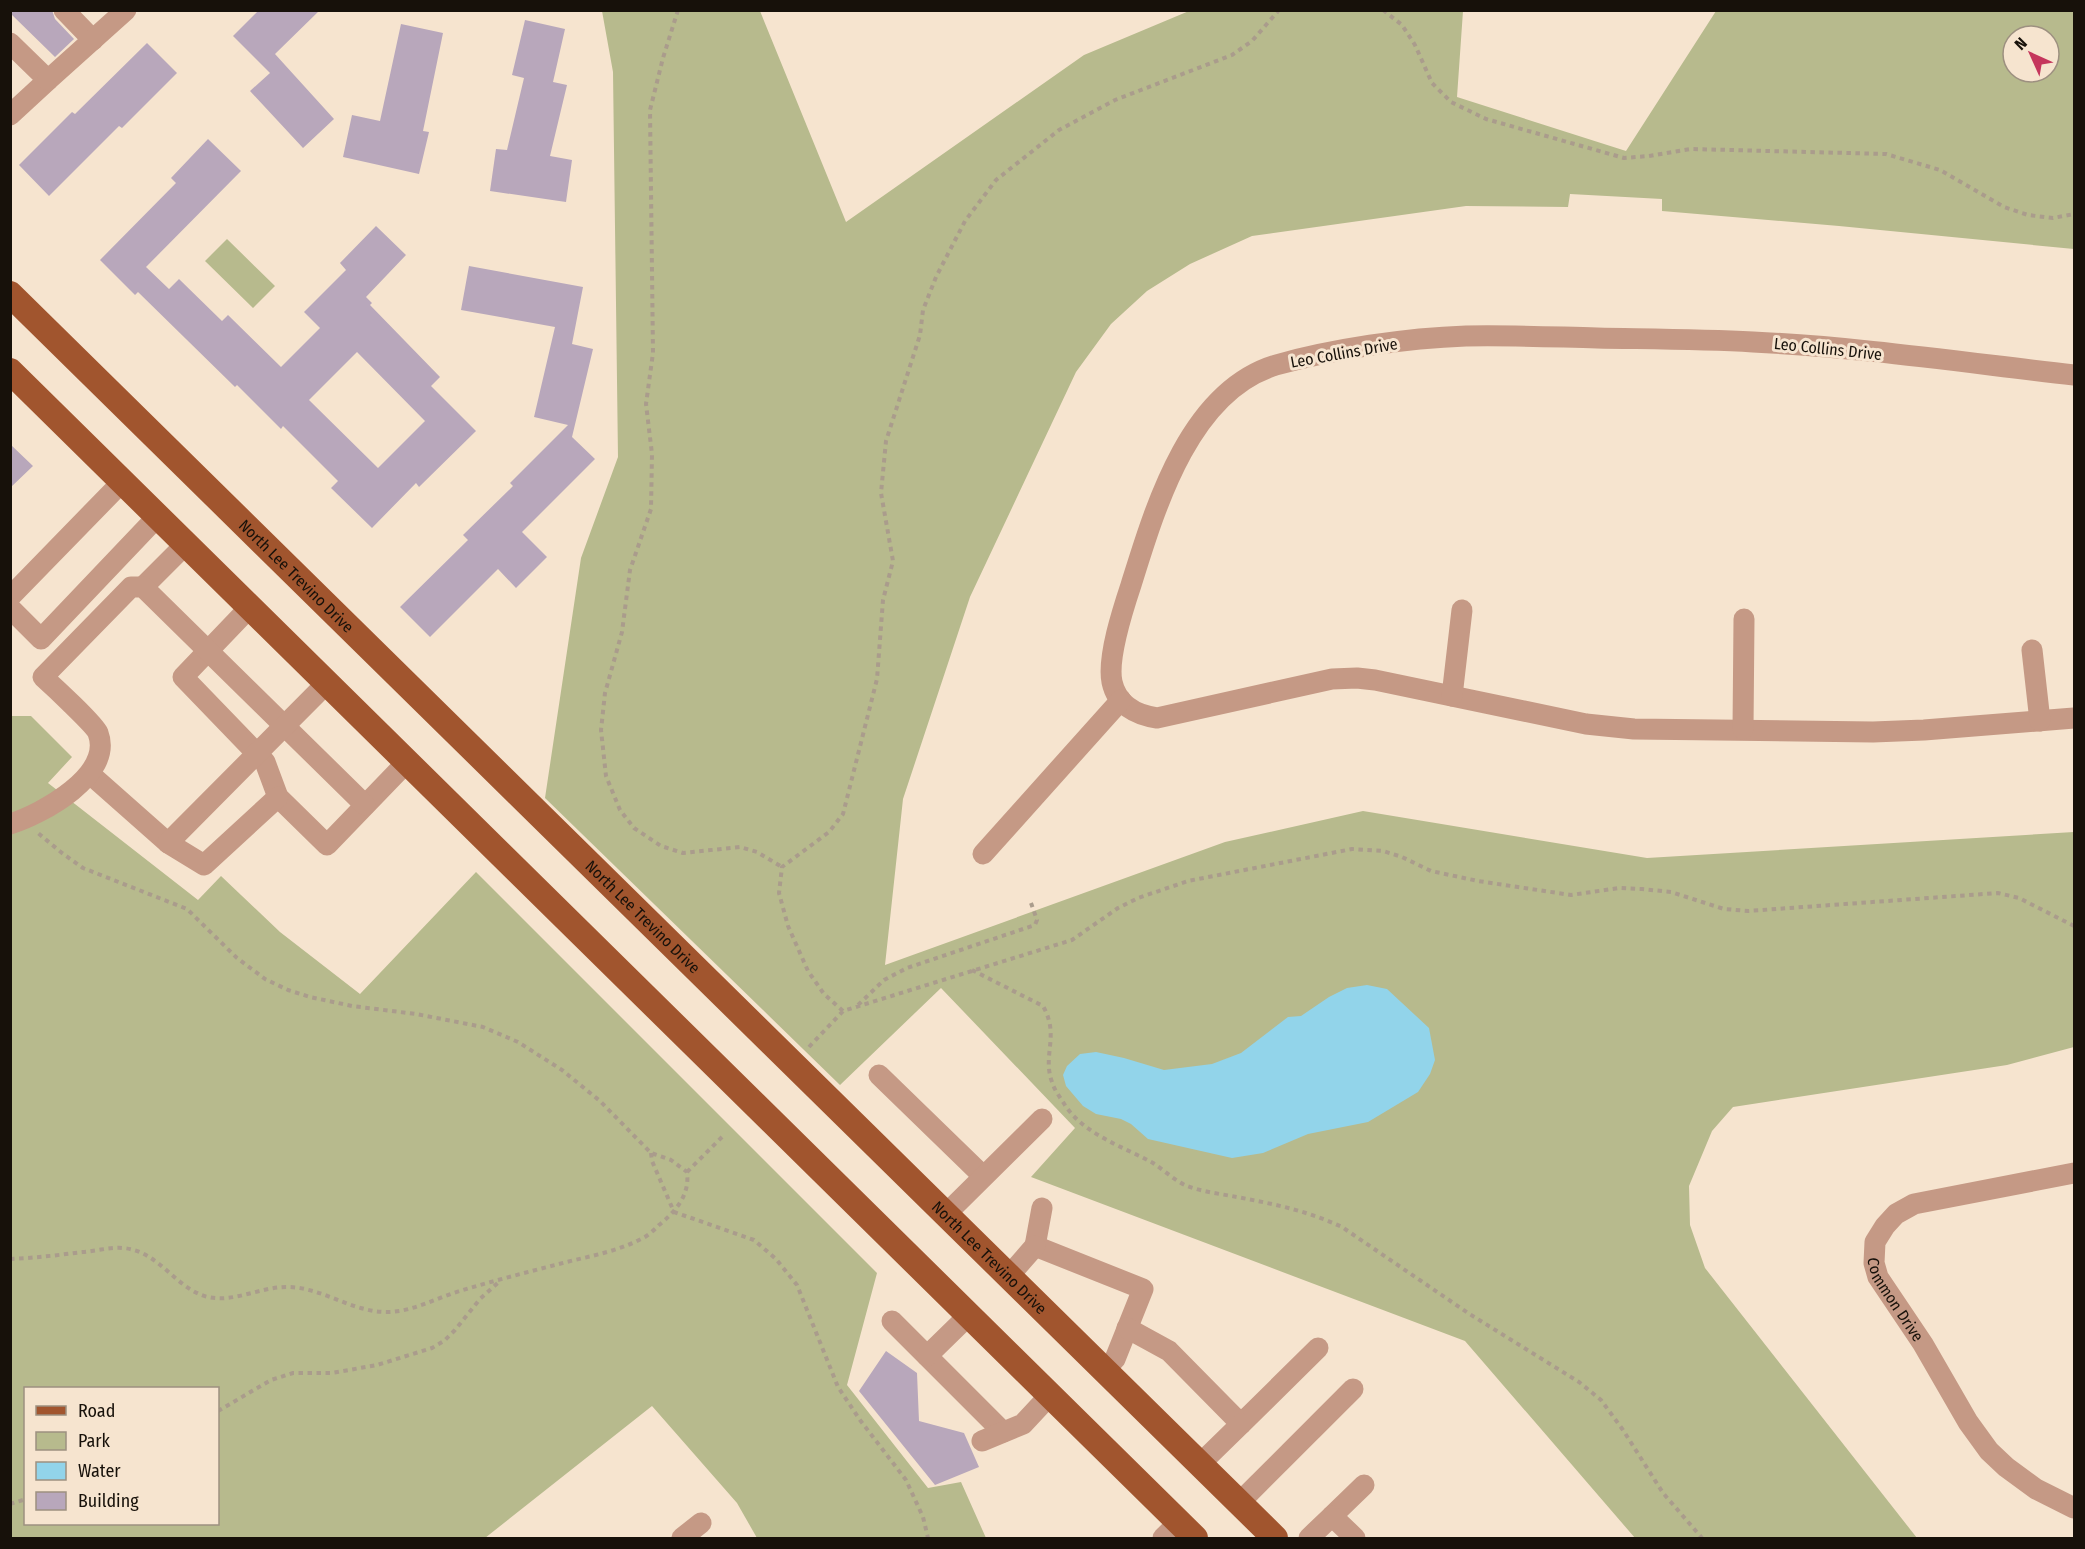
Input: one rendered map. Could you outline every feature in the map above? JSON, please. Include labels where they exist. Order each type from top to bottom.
[{"type":"main road","name":"North Lee Trevino Drive","points":[[11,294],[1275,1539]]},
{"type":"main road","points":[[10,371],[1050,1395],[1179,1533]]},
{"type":"street","points":[[64,10],[93,40]]},
{"type":"street","points":[[10,115],[126,10]]},
{"type":"street","points":[[10,43],[48,80]]},
{"type":"street","name":"Leo Collins Drive","points":[[1121,700],[1112,681],[1112,660],[1124,605],[1149,526],[1166,483],[1194,432],[1225,394],[1271,367],[1317,354],[1414,340],[1464,336],[1517,336],[1753,342],[2074,375]]},
{"type":"street","points":[[10,597],[123,481]]},
{"type":"street","points":[[10,608],[41,639],[158,516]]},
{"type":"street","points":[[143,587],[186,544]]},
{"type":"street","points":[[17,822],[70,792],[90,774],[100,753],[98,732],[44,677],[132,587],[143,587],[365,805]]},
{"type":"street","points":[[250,607],[183,677],[266,762],[278,797],[327,845],[407,762]]},
{"type":"street","points":[[1452,696],[1462,610]]},
{"type":"street","points":[[1743,729],[1744,619]]},
{"type":"street","points":[[2031,650],[2040,721]]},
{"type":"street","points":[[983,854],[1121,700],[1138,714],[1157,718],[1332,680],[1357,678],[1586,724],[1634,729],[1873,732],[2074,718]]},
{"type":"street","points":[[168,843],[327,683]]},
{"type":"street","points":[[90,774],[168,843],[204,866],[278,797]]},
{"type":"street","points":[[879,1075],[983,1176]]},
{"type":"street","points":[[945,1215],[1042,1119]]},
{"type":"street","name":"Common Drive","points":[[2074,1173],[1914,1204],[1896,1214],[1885,1226],[1874,1248],[1874,1263],[1878,1277],[1923,1344],[1968,1422],[1989,1451],[2036,1489],[2074,1508]]},
{"type":"street","points":[[1008,1277],[1035,1246],[1042,1208]]},
{"type":"street","points":[[1035,1246],[1143,1289],[1115,1359],[1104,1371]]},
{"type":"street","points":[[927,1356],[969,1315]]},
{"type":"street","points":[[892,1321],[1003,1432]]},
{"type":"street","points":[[1127,1328],[1169,1351],[1241,1424]]},
{"type":"street","points":[[1200,1464],[1318,1348]]},
{"type":"street","points":[[1239,1503],[1353,1389]]},
{"type":"street","points":[[982,1441],[1023,1424],[1050,1395]]},
{"type":"street","points":[[1309,1539],[1364,1485]]},
{"type":"street","points":[[1332,1516],[1355,1539]]},
{"type":"street","points":[[682,1539],[701,1523]]},
{"type":"path","points":[[678,10],[650,110],[653,353],[646,404],[652,454],[651,509],[630,570],[622,632],[605,693],[601,730],[606,776],[620,810],[634,828],[661,846],[683,853],[740,847],[757,852],[782,867]]},
{"type":"path","points":[[843,1011],[824,994],[808,971],[788,926],[779,893],[782,867],[829,832],[843,814],[878,679],[883,600],[893,561],[881,493],[886,441],[920,335],[923,310],[936,277],[964,220],[996,180],[1020,159],[1059,130],[1115,100],[1232,55],[1252,41],[1279,10]]},
{"type":"path","points":[[1383,10],[1402,25],[1415,45],[1432,82],[1451,102],[1486,119],[1624,158],[1691,149],[1886,153],[1940,170],[2004,207],[2028,215],[2053,218],[2074,214]]},
{"type":"path","points":[[10,1259],[123,1248],[145,1253],[190,1291],[210,1298],[225,1298],[275,1287],[291,1287],[316,1291],[355,1308],[390,1312],[421,1305],[461,1290],[618,1249],[644,1238],[674,1212],[683,1199],[688,1183],[687,1172],[671,1160],[651,1153],[600,1101],[562,1070],[518,1042],[483,1027],[416,1014],[352,1006],[288,990],[265,979],[237,958],[187,909],[83,868],[17,822]]},
{"type":"path","points":[[809,1047],[843,1011],[1072,940],[1118,908],[1138,898],[1188,881],[1352,849],[1383,851],[1431,871],[1478,881],[1571,895],[1619,888],[1671,892],[1724,909],[1748,911],[1998,893],[2019,898],[2074,926]]},
{"type":"path","points":[[858,1005],[884,980],[907,968],[1035,925],[1037,920],[1031,903]]},
{"type":"path","points":[[971,970],[1043,1006],[1049,1016],[1052,1029],[1049,1058],[1051,1081],[1064,1105],[1077,1121],[1106,1140],[1153,1164],[1186,1186],[1290,1207],[1319,1216],[1342,1227],[1468,1313],[1579,1382],[1600,1401],[1623,1430],[1662,1493],[1702,1539]]},
{"type":"path","points":[[687,1172],[724,1135]]},
{"type":"path","points":[[651,1153],[652,1161],[674,1212],[754,1240],[776,1259],[797,1285],[838,1387],[906,1480],[923,1517],[928,1539]]},
{"type":"path","points":[[219,1410],[271,1380],[293,1373],[332,1373],[376,1365],[432,1348],[444,1341],[480,1299],[501,1280]]},
{"type":"green space","points":[[602,11],[760,11],[846,222],[1084,55],[1189,11],[1463,11],[1457,97],[1626,151],[1716,11],[2074,11],[2074,249],[1662,211],[1662,199],[1570,194],[1568,207],[1466,206],[1252,236],[1190,264],[1147,291],[1111,324],[1076,372],[970,597],[903,799],[885,965],[1225,842],[1363,811],[1647,858],[2074,832],[2074,1047],[2007,1065],[1733,1107],[1712,1131],[1689,1186],[1690,1225],[1705,1268],[1917,1538],[1635,1538],[1465,1341],[1031,1177],[1075,1128],[941,988],[840,1085],[545,798],[581,558],[618,457],[613,72]]},
{"type":"green space","points":[[227,239],[275,286],[253,308],[205,261]]},
{"type":"green space","points":[[11,716],[31,716],[72,757],[48,783],[198,900],[221,876],[280,932],[360,994],[476,872],[877,1273],[847,1385],[928,1488],[961,1482],[986,1538],[757,1538],[737,1503],[652,1406],[485,1538],[11,1538]]},
{"type":"water","points":[[1367,985],[1387,989],[1429,1028],[1435,1060],[1430,1074],[1418,1092],[1368,1122],[1308,1134],[1263,1153],[1232,1158],[1148,1139],[1131,1124],[1121,1119],[1096,1114],[1083,1106],[1066,1086],[1063,1075],[1067,1066],[1080,1054],[1096,1052],[1164,1070],[1212,1064],[1241,1053],[1288,1017],[1301,1016],[1347,988]]},
{"type":"building","points":[[10,10],[52,10],[55,19],[74,39],[55,57],[10,13]]},
{"type":"building","points":[[259,10],[320,10],[275,54],[334,119],[303,148],[250,91],[270,73],[233,36]]},
{"type":"building","points":[[525,20],[565,29],[553,82],[567,85],[550,156],[572,160],[566,202],[490,191],[496,149],[507,150],[524,78],[512,75]]},
{"type":"building","points":[[401,24],[443,33],[423,131],[429,132],[419,174],[343,157],[352,115],[380,121]]},
{"type":"building","points":[[147,43],[177,73],[122,128],[119,126],[49,196],[19,165]]},
{"type":"building","points":[[208,139],[241,171],[146,267],[169,289],[179,279],[222,321],[228,315],[281,367],[320,328],[304,312],[346,270],[340,263],[376,226],[406,255],[366,297],[372,303],[370,305],[440,377],[431,386],[476,431],[419,487],[416,483],[372,528],[331,488],[338,481],[283,426],[281,429],[138,292],[135,295],[100,260],[176,183],[171,178]],"holes":[[[357,352],[425,421],[378,468],[309,400]]]},
{"type":"building","points":[[469,266],[583,287],[572,344],[593,349],[572,437],[595,459],[522,532],[547,557],[516,588],[498,569],[430,637],[400,607],[468,540],[463,535],[513,486],[510,483],[568,425],[534,417],[555,327],[461,310]]},
{"type":"building","points":[[10,444],[33,466],[10,488]]},
{"type":"building","points":[[886,1351],[917,1373],[919,1421],[964,1433],[979,1467],[935,1485],[859,1391]]}]
